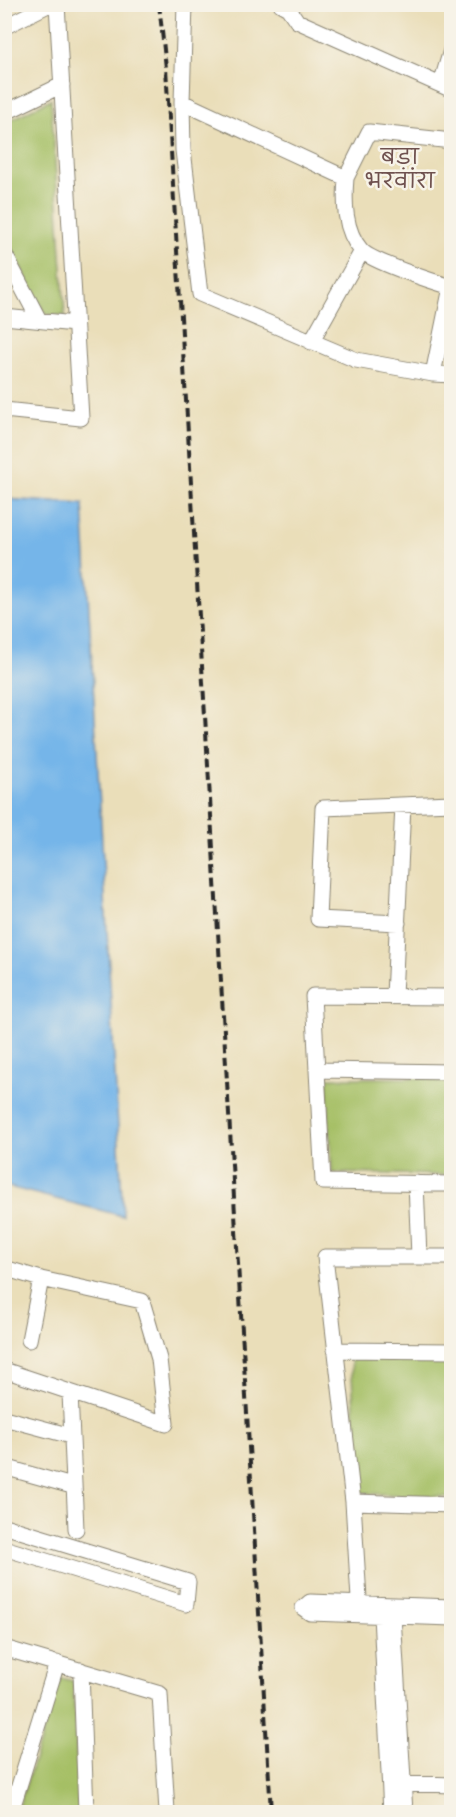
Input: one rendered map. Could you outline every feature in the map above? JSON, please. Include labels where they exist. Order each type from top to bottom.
[{"type":"street","points":[[4,27],[50,4]]},
{"type":"street","points":[[4,410],[81,418],[57,4]]},
{"type":"street","points":[[185,4],[183,150],[200,294],[356,360],[433,374],[452,375]]},
{"type":"street","points":[[281,4],[288,8],[297,21],[446,87],[452,47]]},
{"type":"street","points":[[4,113],[62,85]]},
{"type":"street","points":[[182,102],[346,177]]},
{"type":"street","points":[[433,374],[451,287],[418,276],[362,251],[350,229],[344,199],[346,177],[369,132],[452,141]]},
{"type":"street","points":[[311,342],[362,251]]},
{"type":"street","points":[[4,253],[39,320]]},
{"type":"street","points":[[4,317],[75,324]]},
{"type":"street","points":[[398,923],[318,919],[323,808],[452,803]]},
{"type":"street","points":[[394,996],[403,805]]},
{"type":"street","points":[[452,997],[313,996],[319,1070],[323,1182],[452,1184]]},
{"type":"street","points":[[319,1070],[452,1072]]},
{"type":"street","points":[[416,1183],[419,1257]]},
{"type":"street","points":[[452,1257],[325,1257],[353,1502],[359,1609],[452,1618]]},
{"type":"street","points":[[4,1268],[41,1279],[142,1301],[159,1359],[166,1424],[4,1370]]},
{"type":"street","points":[[29,1340],[41,1279]]},
{"type":"street","points":[[335,1350],[452,1352]]},
{"type":"street","points":[[70,1393],[72,1486],[76,1529]]},
{"type":"street","points":[[4,1418],[71,1436]]},
{"type":"street","points":[[4,1467],[72,1486]]},
{"type":"street","points":[[353,1502],[452,1505]]},
{"type":"street","points":[[4,1526],[188,1582],[186,1604],[4,1548]]},
{"type":"street","points":[[388,1612],[452,1607]]},
{"type":"street","points":[[388,1612],[396,1783],[391,1812]]},
{"type":"street","points":[[4,1648],[160,1694],[167,1812]]},
{"type":"street","points":[[11,1812],[57,1663]]},
{"type":"street","points":[[81,1671],[86,1812]]},
{"type":"street","points":[[396,1783],[452,1785]]},
{"type":"street","points":[[396,1783],[405,1812]]},
{"type":"green space","points":[[51,99],[65,316],[45,314],[5,237],[5,123]]},
{"type":"green space","points":[[327,1078],[451,1078],[451,1175],[332,1173]]},
{"type":"green space","points":[[351,1359],[451,1361],[451,1497],[359,1493]]},
{"type":"green space","points":[[61,1678],[73,1681],[79,1812],[17,1812]]},
{"type":"water","points":[[5,499],[83,504],[123,1216],[5,1186]]},
{"type":"railway","points":[[159,4],[166,68],[271,1812]]},
{"type":"district","name":"बड़ा भरवांरा","points":[[400,169]]}]
